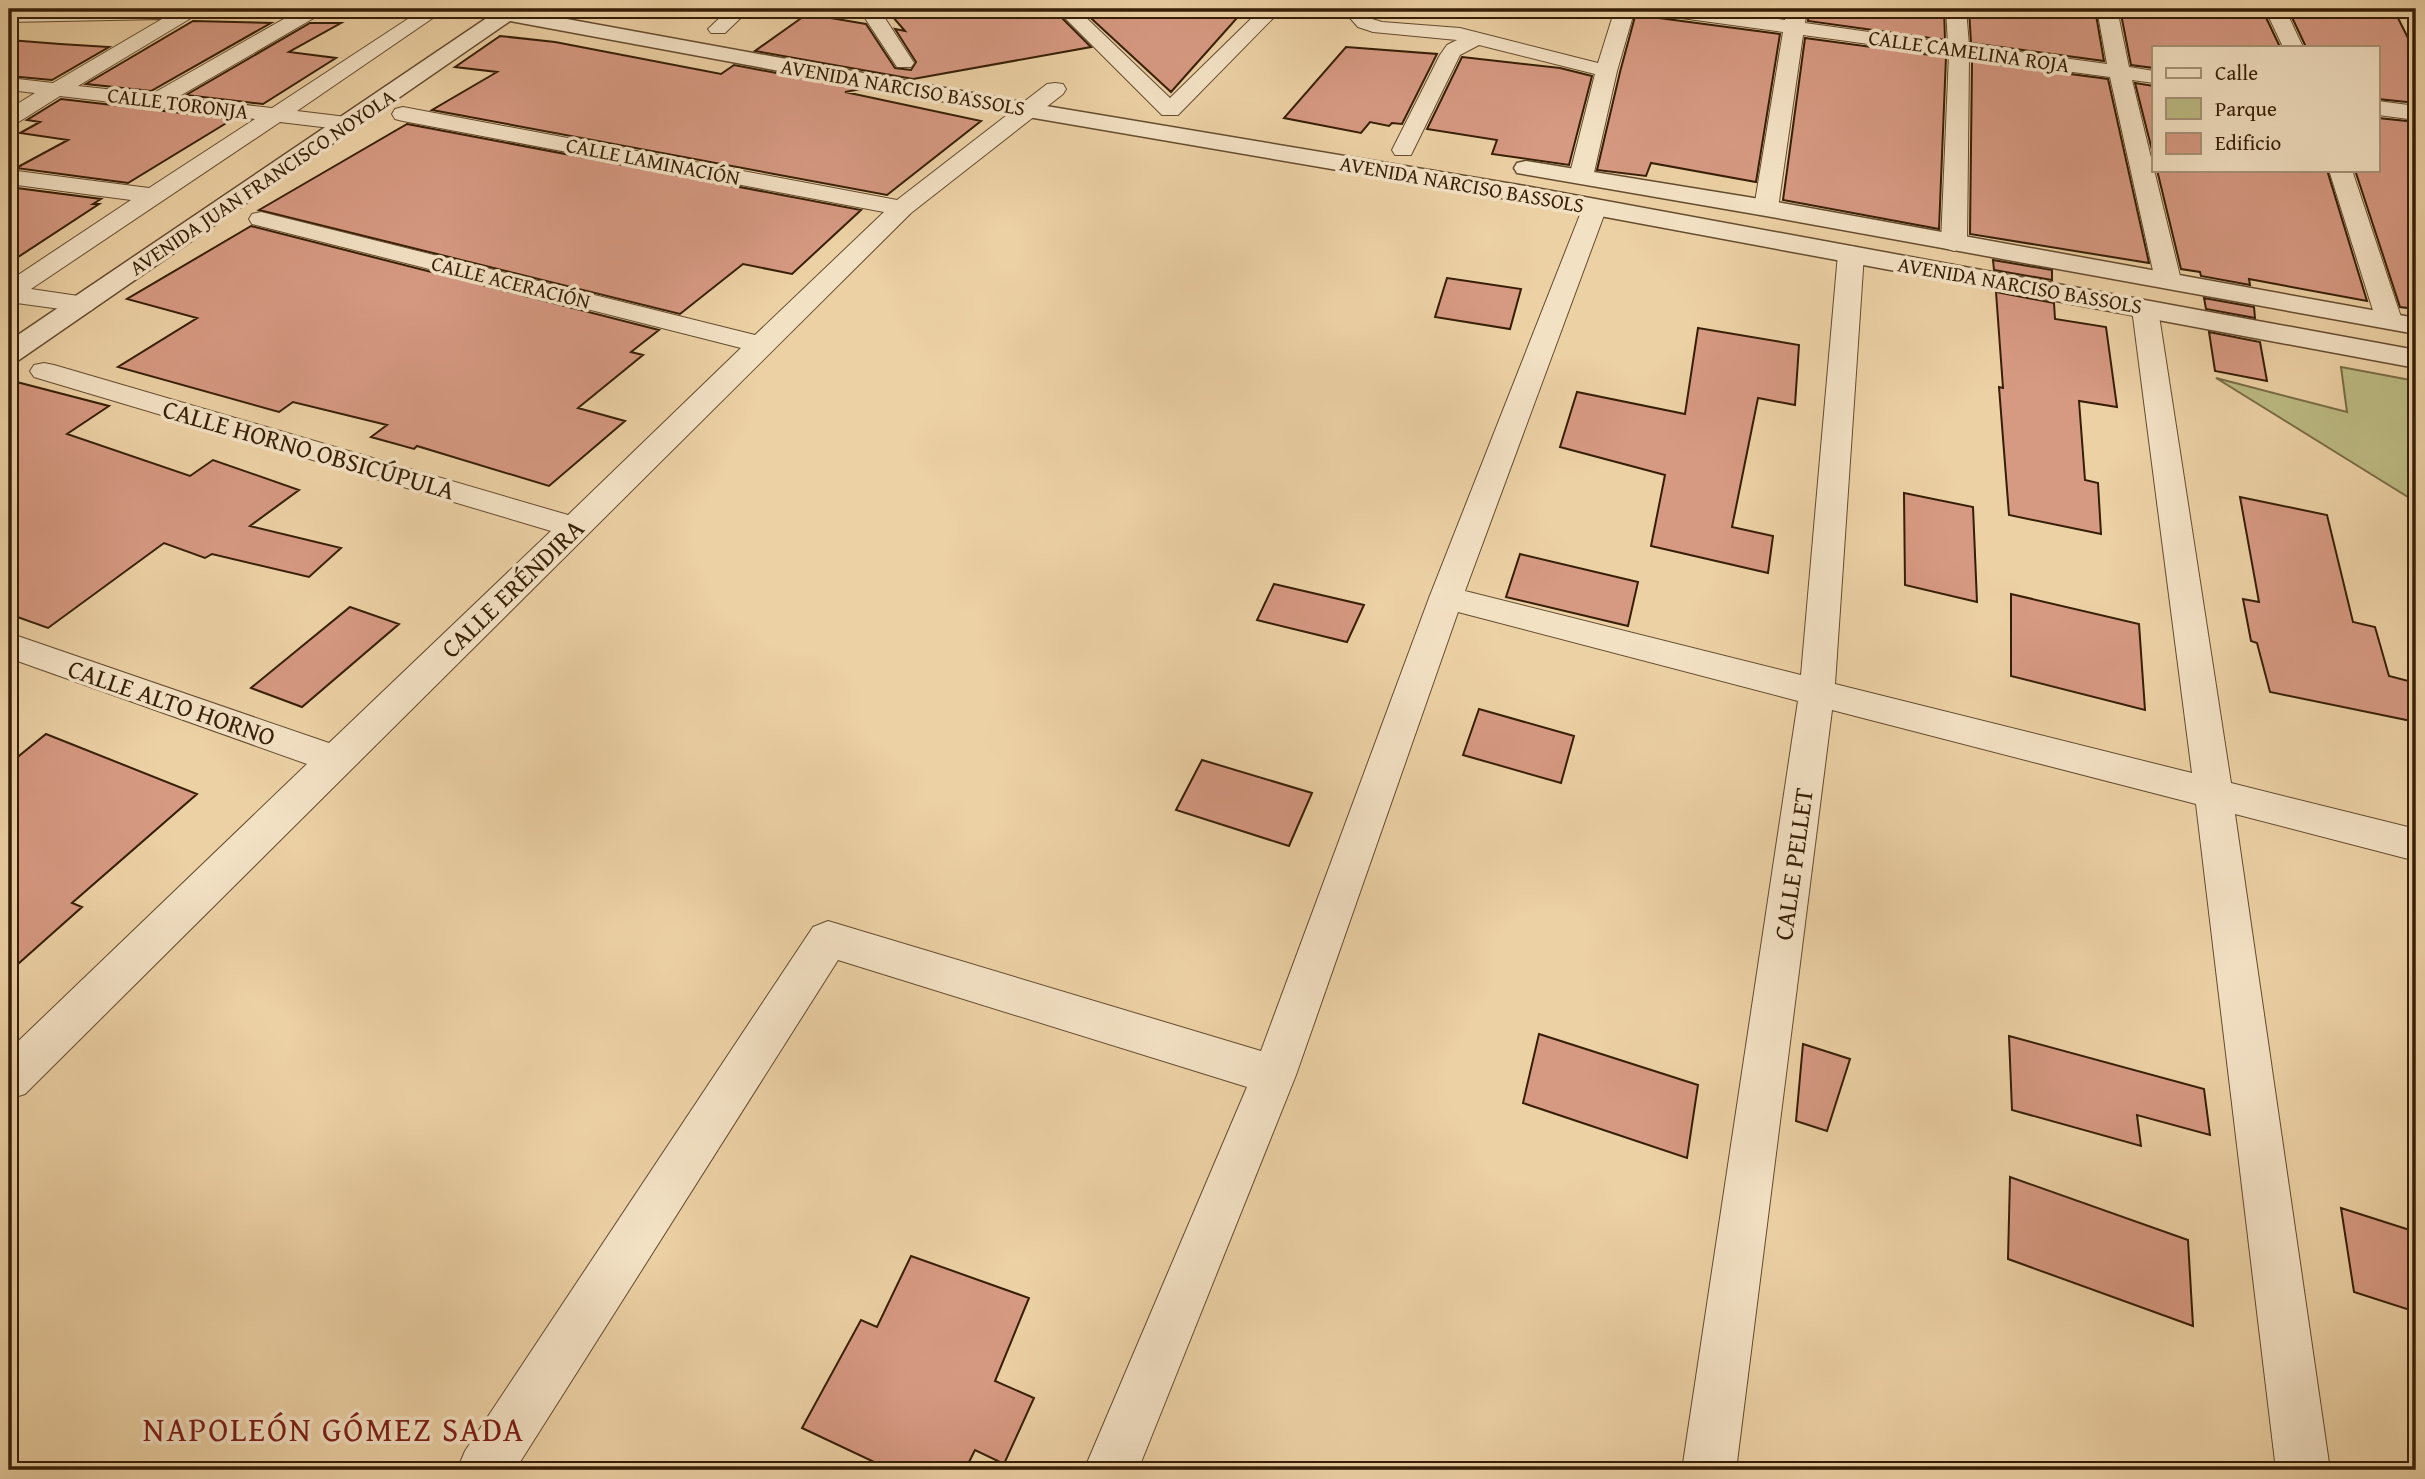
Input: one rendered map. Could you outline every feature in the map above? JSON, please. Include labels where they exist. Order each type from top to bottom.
[{"type":"street","points":[[155,101],[316,9]]},
{"type":"street","points":[[9,16],[334,9]]},
{"type":"street","points":[[9,293],[436,9]]},
{"type":"street","points":[[596,9],[744,34]]},
{"type":"street","points":[[718,29],[740,9]]},
{"type":"street","points":[[869,9],[904,63]]},
{"type":"street","points":[[1066,9],[1170,110]]},
{"type":"street","points":[[1170,110],[1272,9]]},
{"type":"street","points":[[1352,9],[1365,23],[1380,28],[1460,34],[1606,71]]},
{"type":"street","points":[[1111,1470],[1274,1075],[1446,598],[1588,192],[1606,71],[1625,9]]},
{"type":"street","name":"CALLE CAMELINA ROJA","points":[[1659,9],[1795,18],[1959,50],[2152,77]]},
{"type":"street","points":[[1954,243],[1959,50],[1956,9]]},
{"type":"street","points":[[2107,9],[2156,294],[2213,791],[2303,1470]]},
{"type":"street","points":[[2275,9],[2293,46]]},
{"type":"street","points":[[9,118],[187,11]]},
{"type":"street","name":"AVENIDA NARCISO BASSOLS","points":[[510,11],[1588,192],[1851,254],[2156,294],[2389,320],[2416,326]]},
{"type":"street","name":"AVENIDA JUAN FRANCISCO NOYOLA","points":[[9,354],[510,11]]},
{"type":"street","points":[[9,29],[33,16]]},
{"type":"street","points":[[1766,208],[1795,18]]},
{"type":"street","points":[[1403,149],[1454,49],[1477,38]]},
{"type":"street","name":"AVENIDA NARCISO BASSOLS","points":[[877,58],[931,68]]},
{"type":"street","name":"CALLE TORONJA","points":[[9,84],[347,123]]},
{"type":"street","name":"AVENIDA NARCISO BASSOLS","points":[[1028,97],[1055,89],[1081,94]]},
{"type":"street","name":"CALLE ERÉNDIRA","points":[[9,1079],[902,208],[1028,97]]},
{"type":"street","points":[[1132,103],[1198,114]]},
{"type":"street","points":[[2380,108],[2416,113]]},
{"type":"street","name":"CALLE LAMINACIÓN","points":[[403,114],[902,208]]},
{"type":"street","name":"AVENIDA NARCISO BASSOLS","points":[[1376,145],[1429,153]]},
{"type":"street","name":"AVENIDA NARCISO BASSOLS","points":[[1506,165],[1588,192],[1766,208],[1954,243],[2416,359]]},
{"type":"street","points":[[2341,172],[2389,320]]},
{"type":"street","points":[[9,177],[154,196]]},
{"type":"street","name":"CALLE ACERACIÓN","points":[[261,219],[761,345]]},
{"type":"street","name":"CALLE PELLET","points":[[1709,1470],[1817,691],[1851,254]]},
{"type":"street","points":[[9,293],[83,304]]},
{"type":"street","name":"CALLE HORNO OBSICÚPULA","points":[[44,371],[574,527]]},
{"type":"street","points":[[1446,598],[2213,791],[2416,845]]},
{"type":"street","name":"CALLE ALTO HORNO","points":[[9,645],[336,760]]},
{"type":"street","points":[[484,1470],[828,939],[1274,1075]]},
{"type":"green space","points":[[2341,367],[2416,381],[2416,502],[2216,378],[2347,412]]},
{"type":"building","points":[[886,9],[1053,9],[1091,47],[913,79],[755,51],[807,14],[866,24],[895,68],[911,70],[916,62],[895,29],[905,31]]},
{"type":"building","points":[[1081,9],[1245,9],[1171,92]]},
{"type":"building","points":[[1637,9],[1647,9],[1659,18],[1780,34],[1756,182],[1651,163],[1646,176],[1597,170]]},
{"type":"building","points":[[1719,9],[1784,9],[1783,17]]},
{"type":"building","points":[[1809,9],[1944,9],[1945,40],[1808,21]]},
{"type":"building","points":[[1969,9],[2095,9],[2104,61],[1971,43]]},
{"type":"building","points":[[2120,9],[2262,9],[2280,46],[2152,46],[2152,68],[2131,65]]},
{"type":"building","points":[[2288,9],[2385,9],[2388,15],[2397,16],[2416,54],[2416,103],[2380,99],[2380,46],[2306,46]]},
{"type":"building","points":[[193,21],[271,23],[151,91],[86,84]]},
{"type":"building","points":[[310,23],[341,23],[289,52],[336,58],[263,104],[186,95]]},
{"type":"building","points":[[500,36],[555,42],[721,74],[734,65],[861,89],[845,92],[981,121],[887,195],[432,110],[497,72],[455,67]]},
{"type":"building","points":[[1805,38],[1946,57],[1939,229],[1783,200]]},
{"type":"building","points":[[9,40],[109,47],[52,80],[9,76]]},
{"type":"building","points":[[1346,47],[1437,54],[1402,124],[1392,123],[1389,126],[1370,122],[1361,133],[1284,118]]},
{"type":"building","points":[[1462,57],[1560,68],[1592,76],[1569,165],[1492,154],[1497,140],[1427,129]]},
{"type":"building","points":[[1972,61],[2108,79],[2149,263],[1970,234]]},
{"type":"building","points":[[2135,83],[2152,86],[2152,150]]},
{"type":"building","points":[[61,99],[233,119],[128,183],[16,168],[68,140],[20,133],[40,122],[27,120]]},
{"type":"building","points":[[2380,118],[2416,122],[2416,309],[2400,307],[2356,172],[2380,172]]},
{"type":"building","points":[[407,124],[861,210],[792,274],[743,264],[680,314],[259,210]]},
{"type":"building","points":[[2157,172],[2328,172],[2367,301],[2249,279],[2250,285],[2201,276],[2200,272],[2181,269]]},
{"type":"building","points":[[9,187],[101,199],[93,204],[99,204],[9,263]]},
{"type":"building","points":[[251,226],[659,330],[631,352],[643,355],[578,408],[625,421],[549,486],[417,446],[414,449],[371,437],[387,425],[293,402],[279,412],[118,367],[197,318],[127,299]]},
{"type":"building","points":[[1993,260],[2052,270],[2052,280],[1994,270]]},
{"type":"building","points":[[1447,278],[1521,289],[1510,329],[1435,317]]},
{"type":"building","points":[[1996,292],[2054,303],[2055,319],[2106,327],[2117,407],[2079,401],[2085,480],[2098,483],[2101,534],[2009,515],[1999,387],[2003,388]]},
{"type":"building","points":[[2204,298],[2254,307],[2255,318],[2206,309]]},
{"type":"building","points":[[1698,328],[1799,345],[1795,405],[1758,398],[1732,527],[1773,536],[1768,573],[1651,546],[1665,475],[1560,447],[1577,392],[1685,414]]},
{"type":"building","points":[[2209,332],[2260,342],[2267,381],[2215,371]]},
{"type":"building","points":[[9,380],[109,406],[67,434],[190,476],[213,460],[299,490],[250,526],[341,548],[309,577],[212,554],[205,558],[164,543],[48,628],[9,614]]},
{"type":"building","points":[[1904,493],[1973,507],[1977,602],[1905,585]]},
{"type":"building","points":[[2240,497],[2327,515],[2353,622],[2375,627],[2389,676],[2416,683],[2416,722],[2270,692],[2257,643],[2251,641],[2243,599],[2259,602]]},
{"type":"building","points":[[1520,554],[1638,582],[1628,626],[1506,597]]},
{"type":"building","points":[[1274,584],[1364,605],[1347,642],[1257,620]]},
{"type":"building","points":[[2011,594],[2139,624],[2145,710],[2011,676]]},
{"type":"building","points":[[350,607],[399,624],[302,707],[251,688]]},
{"type":"building","points":[[1479,709],[1574,736],[1561,783],[1463,755]]},
{"type":"building","points":[[46,734],[197,794],[72,903],[82,907],[9,972],[9,764]]},
{"type":"building","points":[[1202,760],[1312,793],[1289,846],[1176,810]]},
{"type":"building","points":[[1539,1034],[1698,1085],[1687,1158],[1523,1103]]},
{"type":"building","points":[[2009,1036],[2204,1089],[2210,1135],[2137,1115],[2141,1146],[2012,1110]]},
{"type":"building","points":[[1803,1044],[1850,1059],[1827,1131],[1796,1121]]},
{"type":"building","points":[[2010,1177],[2188,1240],[2193,1326],[2008,1259]]},
{"type":"building","points":[[2341,1208],[2416,1232],[2416,1312],[2354,1292]]},
{"type":"building","points":[[911,1256],[1029,1298],[995,1381],[1034,1398],[1004,1464],[975,1450],[965,1470],[891,1470],[802,1428],[861,1320],[877,1327]]},
{"type":"district","name":"NAPOLEÓN GÓMEZ SADA","points":[[334,1429]]}]
